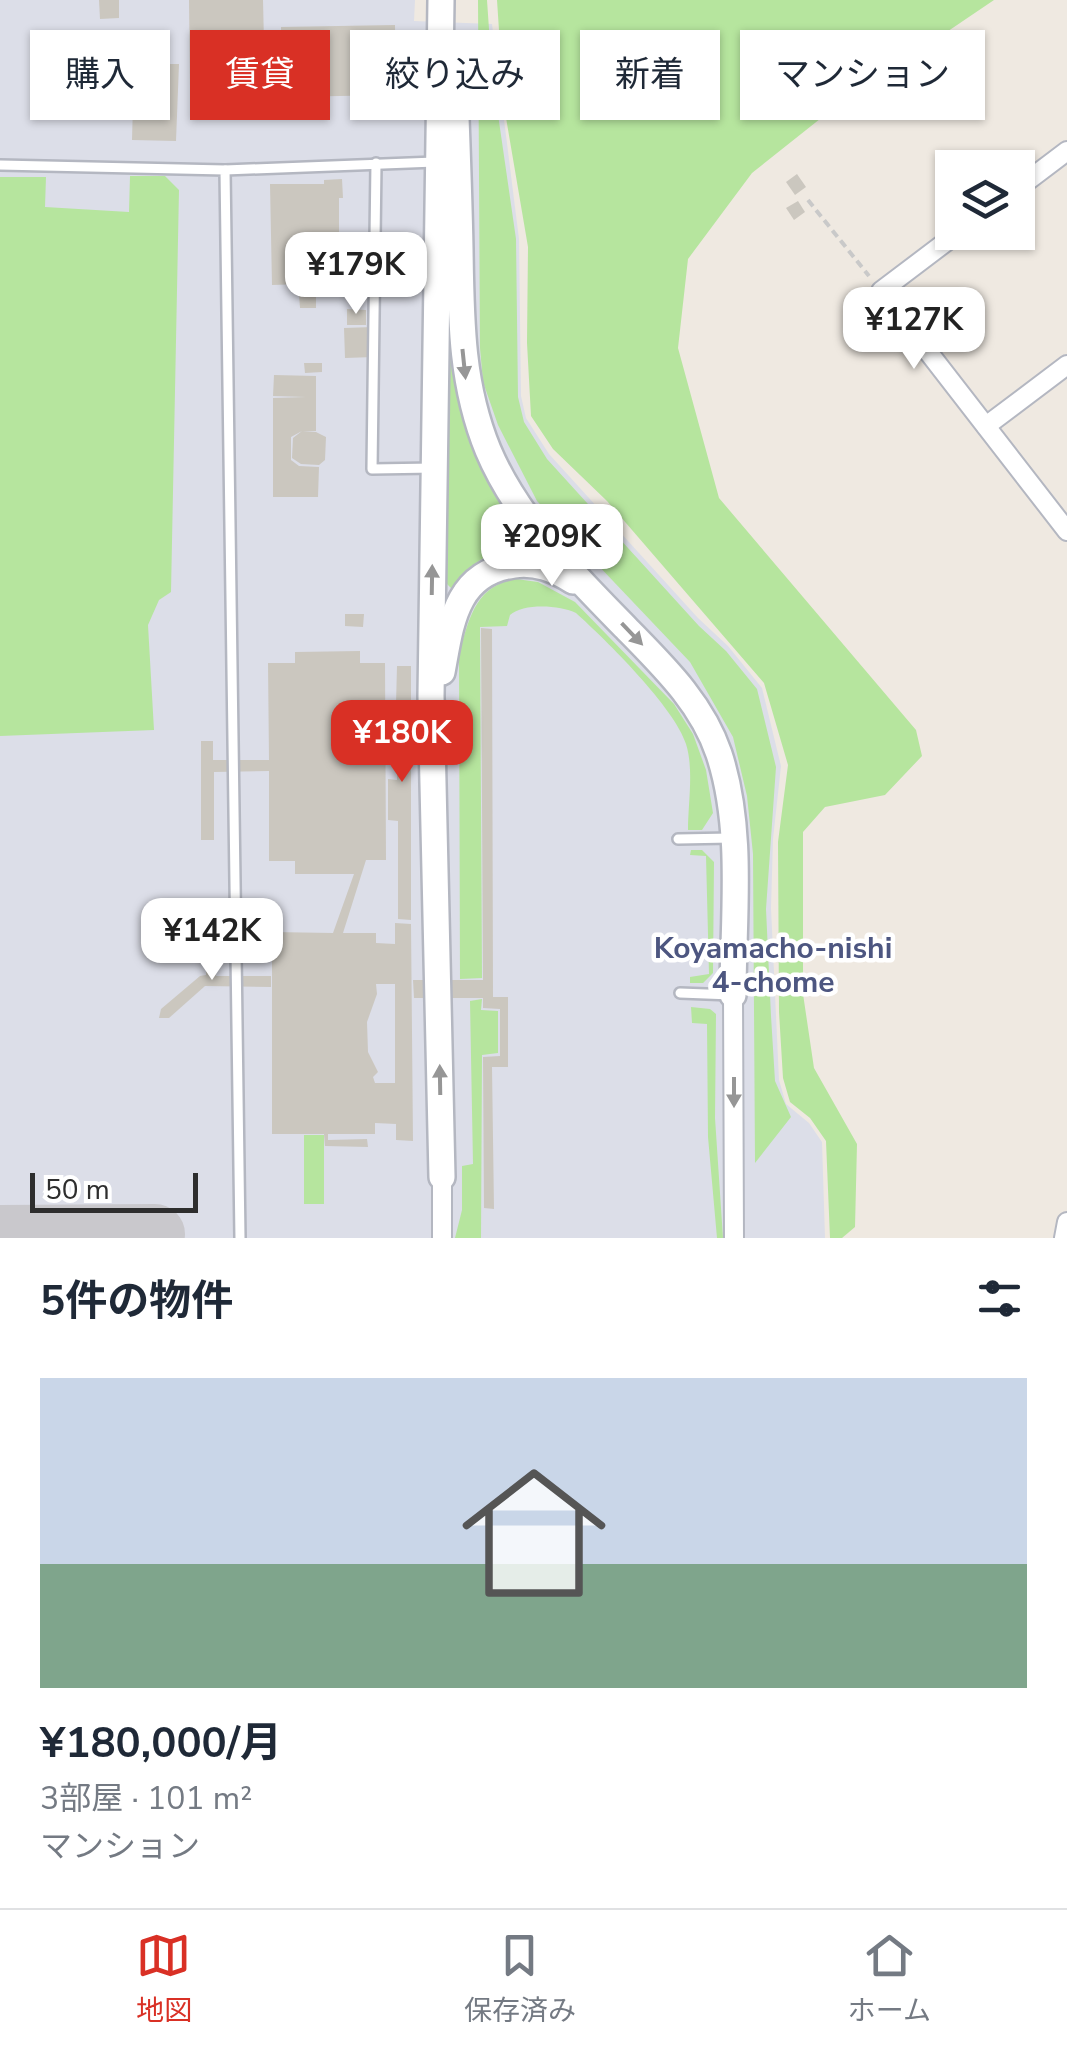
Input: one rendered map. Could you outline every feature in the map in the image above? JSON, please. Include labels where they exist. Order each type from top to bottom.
[{"type":"street","points":[[440,0],[463,362],[475,414],[516,502],[594,595],[673,677],[702,717],[723,769],[733,838],[734,1238]]},
{"type":"street","points":[[442,1238],[432,746],[434,468],[452,0]]},
{"type":"street","points":[[1035,175],[1067,151]]},
{"type":"street","points":[[935,250],[881,291],[1067,531]]},
{"type":"street","points":[[986,426],[1067,365]]},
{"type":"street","points":[[432,746],[452,626],[461,599],[474,580],[500,568],[530,564],[558,572],[594,595]]},
{"type":"street","points":[[1064,1238],[1067,1222]]},
{"type":"lane","points":[[0,165],[226,170],[448,162]]},
{"type":"lane","points":[[376,163],[372,469],[434,468]]},
{"type":"lane","points":[[226,170],[240,1238]]},
{"type":"lane","points":[[678,839],[733,838]]},
{"type":"lane","points":[[680,993],[733,995]]},
{"type":"path","points":[[808,200],[881,291]]},
{"type":"shaded area","points":[[0,0],[415,0],[414,21],[492,24],[493,30],[350,30],[350,120],[504,120],[519,239],[521,396],[526,418],[549,454],[728,646],[762,688],[781,766],[771,908],[779,1080],[786,1104],[809,1123],[822,1142],[825,1238],[0,1238]]},
{"type":"green space","points":[[478,0],[487,0],[489,30],[478,30]]},
{"type":"green space","points":[[497,0],[994,0],[950,30],[740,30],[740,120],[819,120],[752,173],[688,259],[678,348],[719,498],[916,730],[922,756],[885,795],[825,807],[803,832],[803,994],[814,1068],[857,1144],[855,1227],[842,1238],[830,1238],[826,1141],[810,1118],[790,1102],[783,1078],[778,842],[788,765],[764,683],[607,501],[553,449],[531,416],[528,247],[506,120],[560,120],[560,30],[499,30]]},
{"type":"green space","points":[[479,120],[499,120],[516,239],[518,397],[524,422],[547,459],[757,689],[776,767],[766,909],[775,1081],[791,1117],[755,1163],[753,854],[747,796],[733,737],[690,662],[537,501],[498,425],[483,382]]},
{"type":"green space","points":[[130,176],[165,176],[179,190],[171,592],[159,600],[148,625],[154,730],[0,736],[0,177],[46,177],[45,207],[129,212]]},
{"type":"green space","points":[[446,218],[454,365],[543,550],[539,555],[512,550],[489,555],[452,589],[445,582]]},
{"type":"green space","points":[[516,579],[538,582],[575,602],[674,704],[693,734],[706,770],[713,813],[702,830],[688,830],[690,764],[679,729],[638,675],[576,613],[532,607],[510,615],[507,626],[480,627],[482,978],[460,979],[459,653],[483,596],[491,588]]},
{"type":"green space","points":[[691,850],[702,850],[714,862],[713,973],[703,983],[690,983],[690,977],[709,974],[706,856],[690,855]]},
{"type":"green space","points":[[482,999],[481,1010],[498,1011],[498,1053],[482,1055],[481,1238],[455,1238],[462,1210],[462,1166],[473,1164],[470,1001]]},
{"type":"green space","points":[[691,1007],[710,1009],[716,1014],[715,1118],[723,1238],[717,1238],[708,1137],[707,1024],[692,1023]]},
{"type":"green space","points":[[304,1135],[324,1135],[324,1204],[304,1204]]},
{"type":"building","points":[[99,0],[119,0],[119,18],[100,19]]},
{"type":"building","points":[[189,0],[263,0],[264,30],[190,30],[190,87]]},
{"type":"building","points":[[395,25],[395,30],[350,30],[350,96],[330,96],[330,30],[281,27]]},
{"type":"building","points":[[170,64],[179,64],[176,141],[132,140],[133,120],[170,120]]},
{"type":"building","points":[[797,174],[806,187],[795,195],[786,182]]},
{"type":"building","points":[[342,179],[339,283],[272,285],[270,184],[324,184],[324,180]]},
{"type":"building","points":[[798,201],[805,212],[794,220],[786,208]]},
{"type":"building","points":[[906,289],[915,308],[908,312],[896,296]]},
{"type":"building","points":[[299,295],[316,295],[316,308],[300,308]]},
{"type":"building","points":[[347,309],[366,310],[366,325],[347,325]]},
{"type":"building","points":[[373,327],[374,357],[345,358],[344,328]]},
{"type":"building","points":[[304,363],[322,363],[322,372],[305,373]]},
{"type":"building","points":[[274,375],[316,376],[316,431],[303,432],[326,437],[325,460],[319,465],[301,464],[292,458],[293,438],[302,431],[291,437],[291,460],[299,466],[319,467],[318,497],[273,497],[273,398],[306,397],[273,396]]},
{"type":"building","points":[[345,614],[364,614],[363,627],[345,626]]},
{"type":"building","points":[[481,628],[492,629],[493,997],[508,997],[508,1067],[492,1067],[494,1209],[484,1208],[483,1057],[500,1056],[500,1009],[483,1008],[483,998],[414,998],[413,980],[483,980]]},
{"type":"building","points":[[360,651],[360,663],[385,663],[386,860],[366,860],[343,933],[376,933],[376,943],[395,944],[395,923],[411,924],[413,1141],[396,1140],[396,1124],[375,1123],[375,1134],[328,1134],[328,1140],[367,1139],[368,1147],[325,1146],[324,1134],[272,1134],[272,932],[333,933],[354,874],[295,874],[295,861],[269,861],[269,771],[214,772],[214,840],[201,840],[201,741],[213,741],[213,760],[269,760],[268,663],[295,663],[295,652]],"holes":[[[376,984],[395,984],[395,1083],[375,1083],[373,1077],[378,1072],[368,1052],[367,1022],[377,994]]]},
{"type":"building","points":[[397,666],[411,666],[411,920],[398,919],[398,821],[388,820],[388,779],[397,780],[397,744],[388,745],[387,705],[396,704]]},
{"type":"building","points":[[206,943],[216,943],[216,976],[271,976],[271,987],[205,986],[169,1018],[159,1018],[161,1009],[206,975]]},
{"type":"taxiway","points":[[0,1235],[155,1234]]},
{"type":"district","name":"Koyamacho-nishi 4-chome","points":[[773,965]]}]
